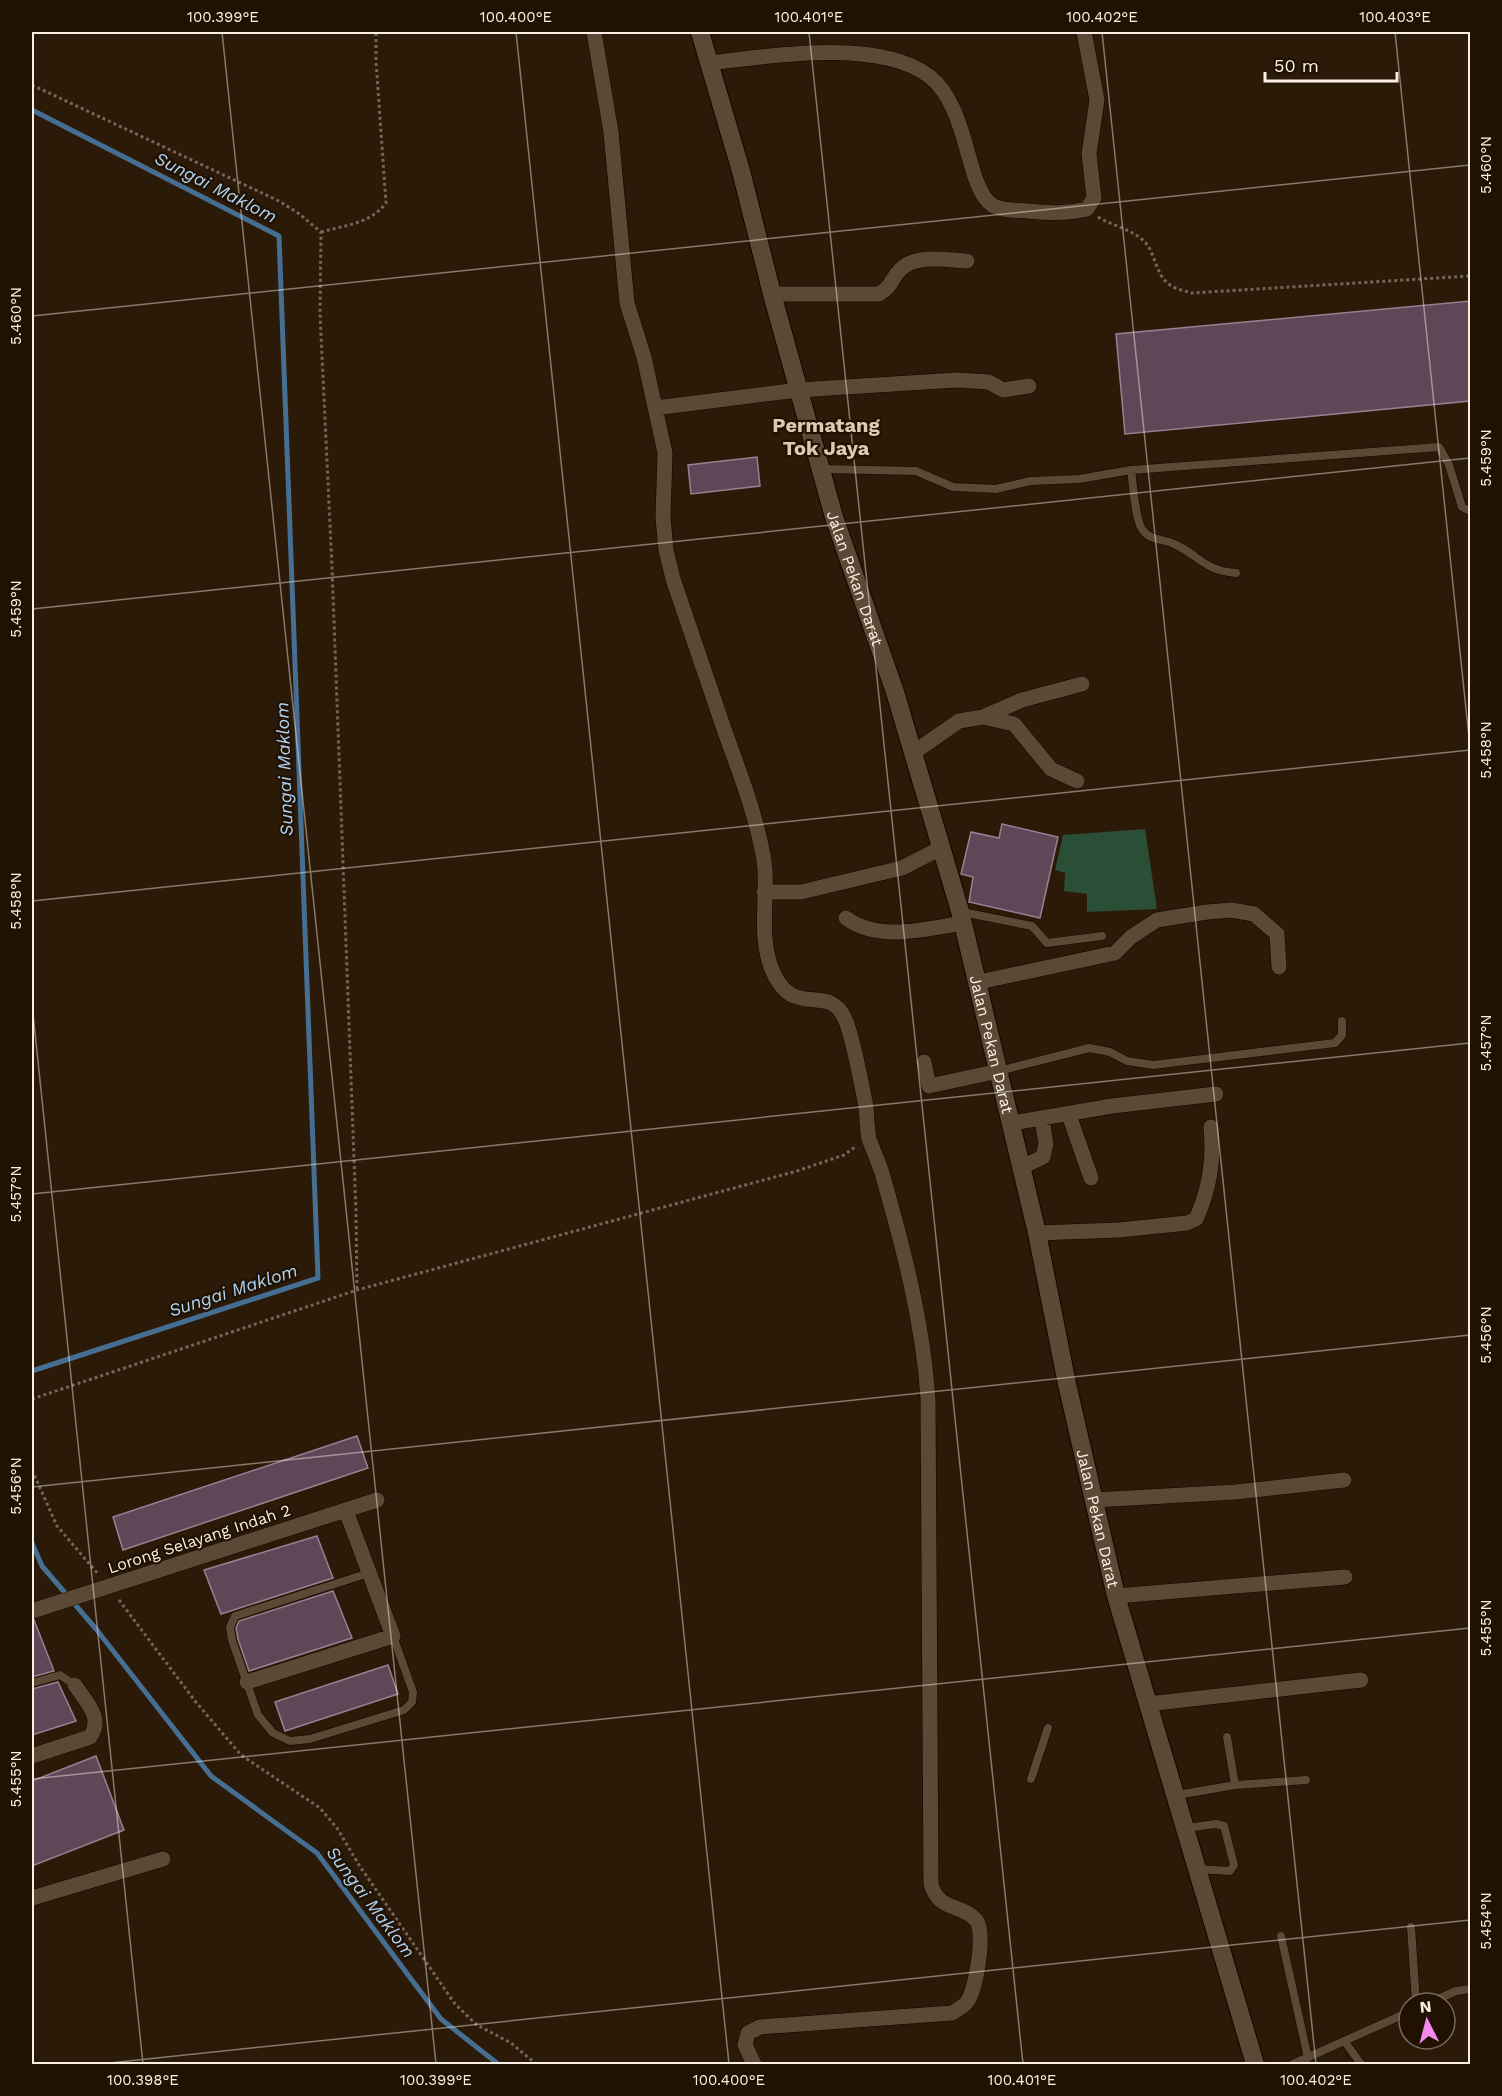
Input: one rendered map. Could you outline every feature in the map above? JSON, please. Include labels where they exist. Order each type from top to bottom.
[{"type":"main road","name":"Jalan Pekan Darat","points":[[700,32],[741,171],[772,294],[834,517],[914,753],[962,917],[1038,1233],[1067,1384],[1116,1596],[1255,2064]]},
{"type":"street","points":[[594,32],[611,132],[627,303],[644,357],[666,453],[663,518],[666,550],[676,589],[752,809],[763,853],[766,947],[781,987],[792,996],[804,1000],[823,999],[836,1006],[845,1019],[866,1107],[869,1138],[900,1236],[924,1349],[929,1465],[931,1884],[940,1900],[978,1921],[981,1930],[975,1979],[967,2002],[952,2013],[760,2027],[748,2033],[746,2045],[754,2064]]},
{"type":"street","points":[[709,63],[846,52],[901,61],[930,76],[952,102],[980,191],[992,205],[1009,210],[1066,214],[1087,209],[1094,198],[1089,154],[1097,100],[1084,32]]},
{"type":"street","points":[[772,294],[879,294],[891,287],[900,269],[911,262],[922,260],[967,261]]},
{"type":"street","points":[[655,408],[798,390],[957,380],[989,382],[1003,390],[1029,386]]},
{"type":"street","points":[[914,753],[959,721],[983,717],[1022,700],[1082,684]]},
{"type":"street","points":[[983,717],[1014,724],[1051,769],[1077,781]]},
{"type":"street","points":[[764,892],[801,892],[902,867],[941,848]]},
{"type":"street","points":[[979,982],[1115,953],[1131,937],[1157,920],[1231,910],[1254,914],[1277,934],[1279,968]]},
{"type":"street","points":[[846,918],[860,928],[908,932],[962,917]]},
{"type":"street","points":[[924,1062],[929,1086],[999,1071]]},
{"type":"street","points":[[1012,1123],[1112,1106],[1216,1094]]},
{"type":"street","points":[[1069,1115],[1092,1178]]},
{"type":"street","points":[[1022,1167],[1043,1157],[1046,1144],[1042,1119]]},
{"type":"street","points":[[1038,1233],[1119,1230],[1187,1223],[1196,1219],[1201,1209],[1213,1153],[1211,1127]]},
{"type":"street","points":[[1094,1500],[1236,1492],[1344,1480]]},
{"type":"street","name":"Lorong Selayang Indah 2","points":[[32,1611],[377,1500]]},
{"type":"street","points":[[247,1682],[393,1636],[346,1511]]},
{"type":"street","points":[[1116,1596],[1345,1577]]},
{"type":"street","points":[[1147,1704],[1361,1680]]},
{"type":"street","points":[[32,1756],[90,1737],[95,1729],[97,1719],[75,1685]]},
{"type":"street","points":[[32,1898],[163,1859]]},
{"type":"lane","points":[[821,469],[916,471],[953,487],[996,489],[1031,481],[1079,479],[1131,470],[1439,447],[1449,465],[1462,507],[1470,512]]},
{"type":"lane","points":[[1131,470],[1141,528],[1153,540],[1172,543],[1184,549],[1199,562],[1222,572],[1236,573]]},
{"type":"lane","points":[[962,917],[1032,926],[1047,943],[1102,936]]},
{"type":"lane","points":[[999,1071],[1089,1048],[1110,1052],[1127,1061],[1153,1065],[1335,1043],[1342,1035],[1342,1021]]},
{"type":"lane","points":[[369,1573],[234,1616],[230,1627],[232,1640],[258,1716],[273,1733],[290,1741],[310,1739],[404,1710],[412,1702],[413,1692],[393,1636]]},
{"type":"lane","points":[[32,1683],[60,1675],[75,1685]]},
{"type":"lane","points":[[1031,1779],[1048,1728]]},
{"type":"lane","points":[[1227,1737],[1235,1785]]},
{"type":"lane","points":[[1174,1795],[1235,1785],[1306,1780]]},
{"type":"lane","points":[[1186,1828],[1216,1824],[1224,1826],[1234,1865],[1230,1870],[1198,1869]]},
{"type":"lane","points":[[1411,1927],[1415,1991]]},
{"type":"lane","points":[[1281,1936],[1308,2058]]},
{"type":"lane","points":[[1293,2064],[1397,2018]]},
{"type":"lane","points":[[1345,2042],[1361,2064]]},
{"type":"path","points":[[321,232],[367,220],[378,214],[386,203],[376,32]]},
{"type":"path","points":[[32,85],[279,201],[321,232]]},
{"type":"path","points":[[1087,209],[1145,242],[1159,272],[1170,286],[1192,292],[1470,276]]},
{"type":"path","points":[[321,232],[320,314],[332,567],[357,1290]]},
{"type":"path","points":[[32,1399],[357,1290],[797,1171],[844,1155],[869,1138]]},
{"type":"path","points":[[32,1470],[57,1526],[104,1589],[195,1701],[241,1755],[320,1808],[338,1828],[359,1866],[455,2004],[477,2025],[511,2043],[536,2064]]},
{"type":"green space","points":[[1145,829],[1157,909],[1087,912],[1087,894],[1064,891],[1065,873],[1055,870],[1063,835]]},
{"type":"building","points":[[1470,301],[1470,401],[1125,434],[1116,334]]},
{"type":"building","points":[[757,457],[760,486],[691,494],[688,465]]},
{"type":"building","points":[[1002,824],[1058,837],[1040,918],[969,902],[973,877],[961,874],[971,832],[999,838]]},
{"type":"building","points":[[357,1436],[368,1468],[123,1550],[113,1517]]},
{"type":"building","points":[[317,1536],[333,1578],[221,1614],[204,1570]]},
{"type":"building","points":[[333,1591],[352,1638],[249,1671],[238,1639],[236,1628],[239,1621]]},
{"type":"building","points":[[34,1620],[54,1671],[32,1677],[32,1621]]},
{"type":"building","points":[[388,1665],[398,1694],[285,1731],[275,1702]]},
{"type":"building","points":[[58,1682],[76,1721],[32,1735],[32,1689]]},
{"type":"building","points":[[96,1756],[124,1830],[32,1866],[32,1781]]},
{"type":"waterway","name":"Sungai Maklom","points":[[32,110],[279,236],[318,1278],[32,1371]]},
{"type":"waterway","name":"Sungai Maklom","points":[[32,1543],[42,1566],[96,1629],[211,1776],[317,1853],[441,2019],[498,2064]]},
{"type":"district","name":"Permatang Tok Jaya","points":[[826,436]]}]
